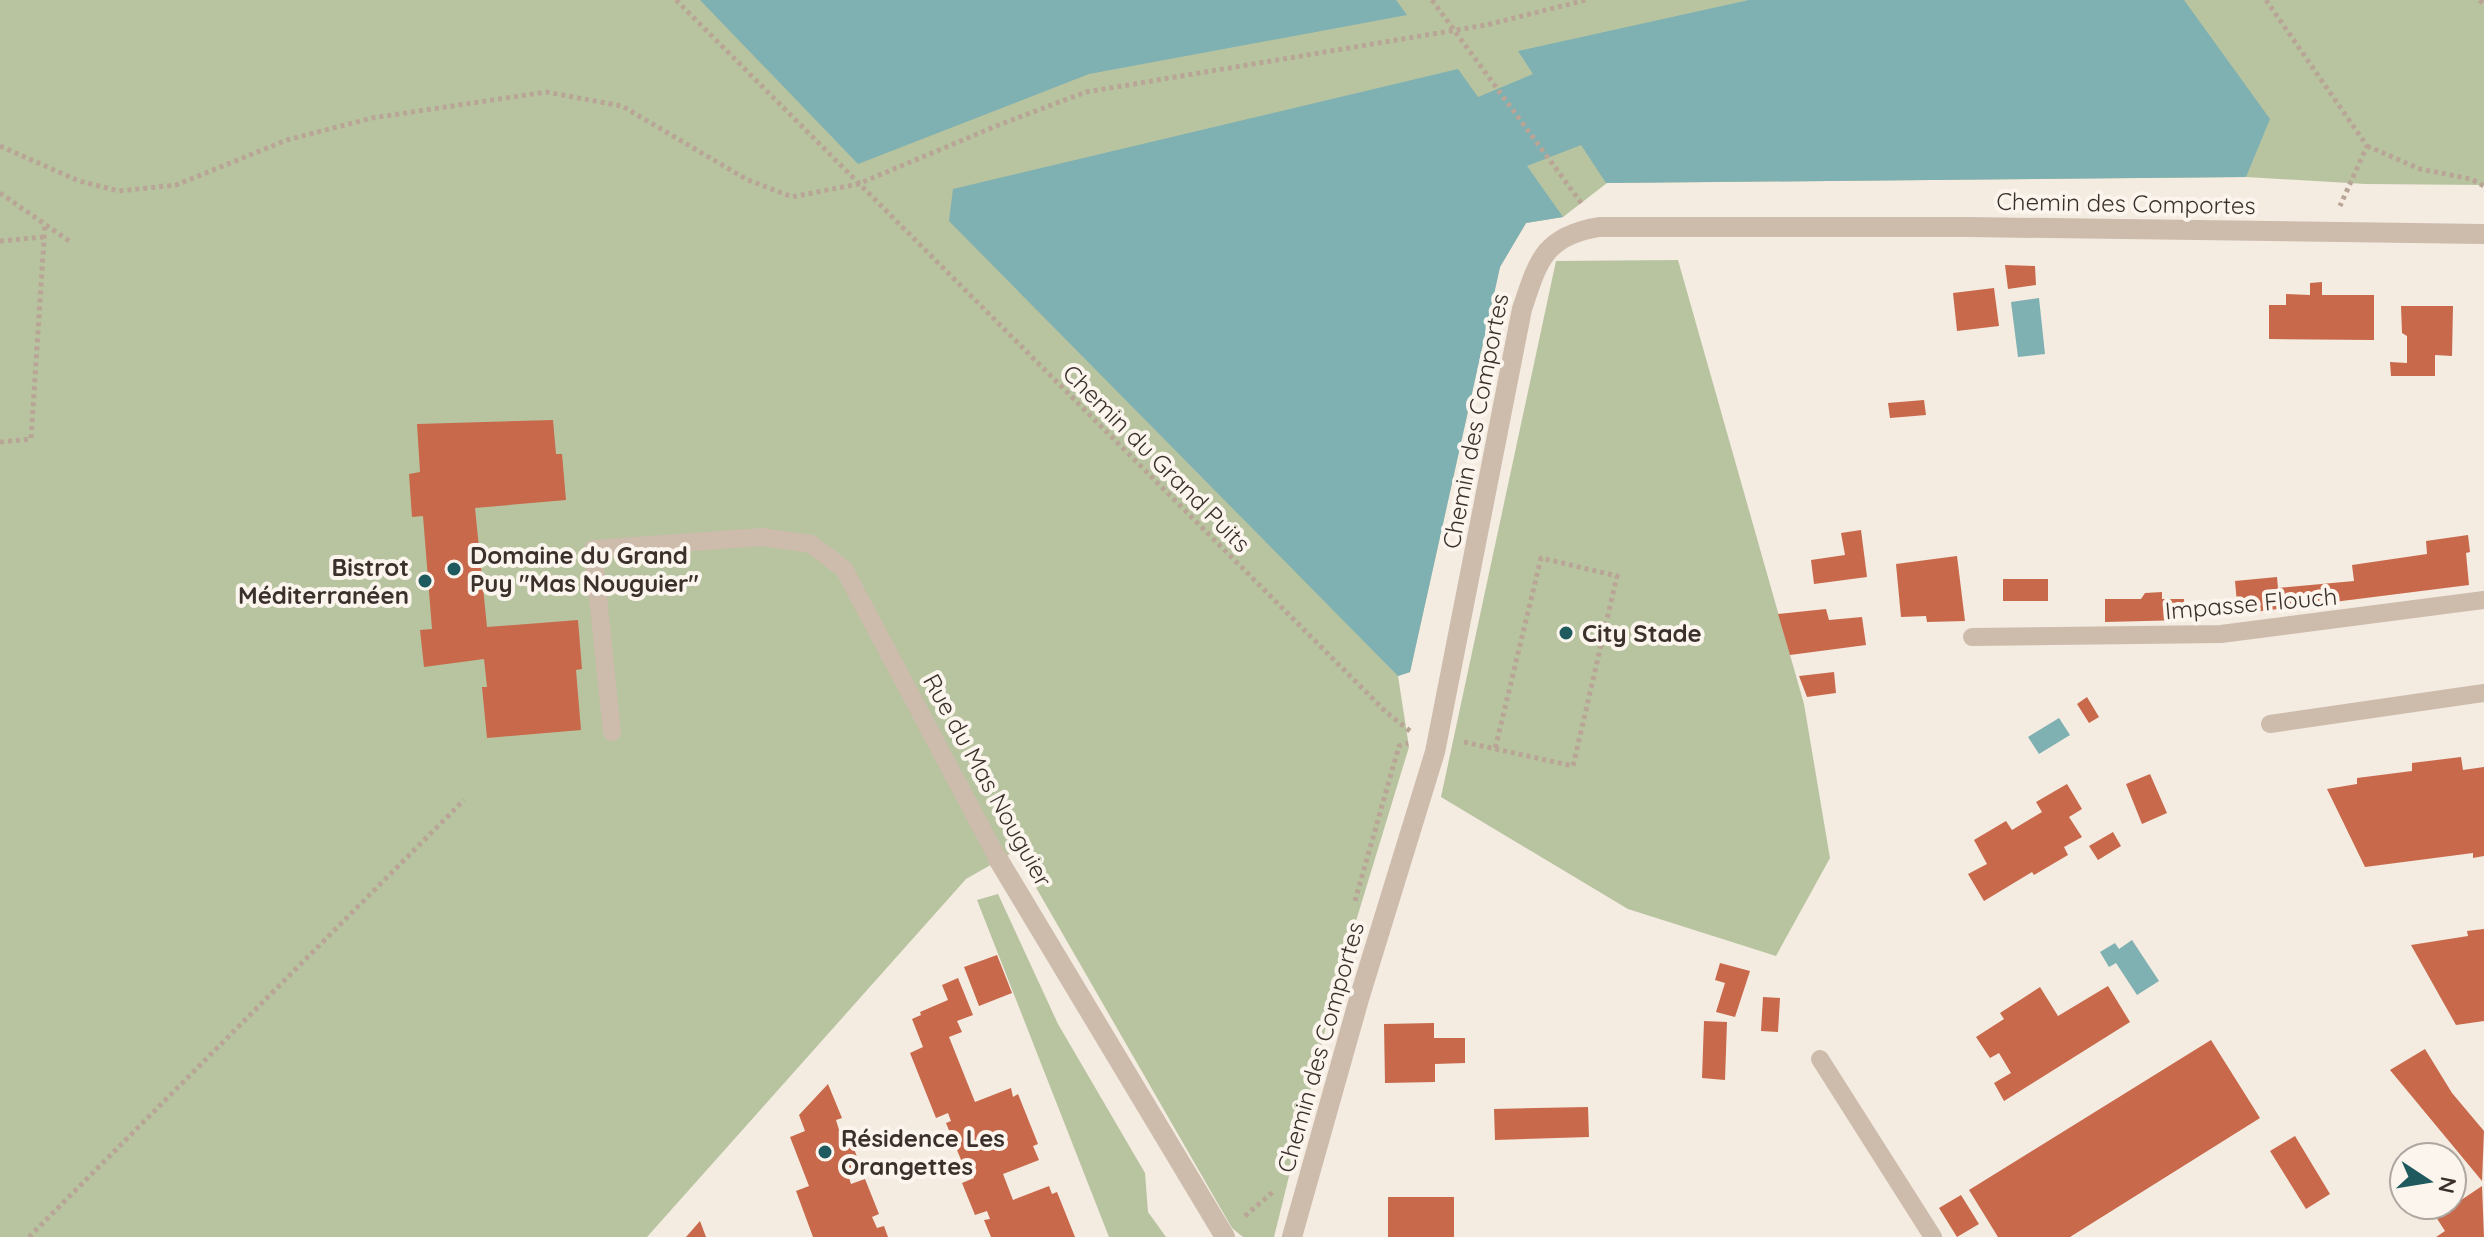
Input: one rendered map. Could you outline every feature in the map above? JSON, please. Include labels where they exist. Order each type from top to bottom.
[{"type":"street","name":"Chemin des Comportes","points":[[1292,1237],[1359,999],[1435,752],[1522,309],[1536,267],[1546,250],[1574,231],[1599,227],[1968,227],[2484,234]]},
{"type":"street","name":"Rue du Mas Nouguier","points":[[998,859],[1225,1237]]},
{"type":"lane","name":"Rue du Mas Nouguier","points":[[612,732],[593,549],[762,537],[811,544],[844,569],[998,859]]},
{"type":"lane","name":"Impasse Flouch","points":[[1972,637],[2221,634],[2484,600]]},
{"type":"lane","points":[[2270,724],[2484,693]]},
{"type":"lane","points":[[1820,1059],[1933,1237]]},
{"type":"path","name":"Chemin du Grand Puits","points":[[676,0],[1386,712],[1435,752]]},
{"type":"path","points":[[1432,0],[1599,227]]},
{"type":"path","points":[[0,146],[79,181],[119,191],[176,185],[287,140],[372,118],[546,92],[622,106],[746,179],[792,197],[858,184],[1086,92],[1456,30],[1586,0]]},
{"type":"path","points":[[2266,0],[2367,146],[2420,169],[2471,179],[2484,186]]},
{"type":"path","points":[[2480,0],[2484,5]]},
{"type":"path","points":[[2329,232],[2367,146]]},
{"type":"path","points":[[0,193],[72,243]]},
{"type":"path","points":[[0,442],[31,439],[45,224]]},
{"type":"path","points":[[0,241],[44,237]]},
{"type":"path","points":[[29,1237],[464,800]]},
{"type":"green space","points":[[0,0],[2484,0],[2484,185],[2365,184],[2246,177],[1607,183],[1563,217],[1526,223],[1500,267],[1410,672],[1398,676],[1409,747],[1335,990],[1274,1237],[1243,1237],[1232,1228],[1015,851],[966,879],[647,1237],[0,1237]]},
{"type":"green space","points":[[1678,260],[1804,704],[1830,858],[1776,956],[1628,909],[1441,797],[1556,261]]},
{"type":"green space","points":[[998,894],[1058,1024],[1145,1173],[1148,1212],[1166,1237],[1109,1237],[977,900]]},
{"type":"water","points":[[700,0],[1396,0],[1407,15],[1089,74],[858,164]]},
{"type":"water","points":[[1749,0],[2184,0],[2270,119],[2246,177],[1606,183],[1581,145],[1527,166],[1563,217],[1526,223],[1500,267],[1410,672],[1398,676],[949,221],[953,189],[1458,69],[1478,97],[1533,74],[1518,51]]},
{"type":"water","points":[[2039,298],[2045,354],[2018,357],[2011,302]]},
{"type":"water","points":[[2059,718],[2070,735],[2039,754],[2028,737]]},
{"type":"water","points":[[2132,940],[2159,981],[2137,995],[2116,963],[2109,967],[2100,952],[2115,943],[2119,949]]},
{"type":"building","points":[[2005,265],[2035,266],[2036,285],[2008,289]]},
{"type":"building","points":[[2322,282],[2322,295],[2374,295],[2374,340],[2269,339],[2269,305],[2286,305],[2286,294],[2310,295],[2310,283]]},
{"type":"building","points":[[1994,288],[1999,326],[1957,331],[1953,293]]},
{"type":"building","points":[[2401,306],[2453,306],[2452,356],[2435,355],[2435,376],[2391,376],[2390,362],[2407,363],[2407,336],[2402,333]]},
{"type":"building","points":[[1924,400],[1926,415],[1890,418],[1888,403]]},
{"type":"building","name":"Domaine du Grand Puy \"Mas Nouguier\"","points":[[553,420],[556,454],[562,454],[566,500],[475,508],[487,627],[578,620],[582,669],[576,670],[581,730],[487,738],[482,687],[487,687],[484,659],[424,667],[420,630],[432,629],[423,516],[412,517],[409,474],[420,472],[417,424]]},
{"type":"building","points":[[1861,530],[1867,577],[1814,584],[1811,560],[1845,555],[1841,533]]},
{"type":"building","points":[[2468,535],[2469,585],[2238,614],[2235,581],[2277,577],[2278,588],[2354,581],[2352,565],[2427,554],[2426,541]]},
{"type":"building","points":[[1957,556],[1965,621],[1927,622],[1926,616],[1901,617],[1896,564]]},
{"type":"building","points":[[2003,579],[2048,579],[2048,601],[2003,601]]},
{"type":"building","points":[[2162,592],[2162,599],[2184,599],[2185,620],[2105,622],[2105,599],[2141,599],[2145,593]]},
{"type":"building","points":[[1826,609],[1829,620],[1862,617],[1866,645],[1790,655],[1778,614]]},
{"type":"building","points":[[1834,672],[1836,693],[1807,697],[1799,676]]},
{"type":"building","points":[[2087,697],[2099,717],[2089,723],[2077,704]]},
{"type":"building","points":[[2461,757],[2463,770],[2484,767],[2484,856],[2473,858],[2473,853],[2365,867],[2327,789],[2357,784],[2357,778],[2412,771],[2412,763]]},
{"type":"building","points":[[2150,774],[2167,813],[2142,824],[2126,784]]},
{"type":"building","points":[[2067,784],[2082,809],[2069,817],[2082,837],[2064,847],[2068,855],[1984,901],[1968,874],[1987,864],[1974,840],[2006,821],[2012,830],[2042,812],[2036,802]]},
{"type":"building","points":[[2113,832],[2121,846],[2098,860],[2089,846]]},
{"type":"building","points":[[2484,929],[2484,1021],[2456,1025],[2411,945],[2468,936],[2467,931]]},
{"type":"building","points":[[997,955],[1012,993],[979,1006],[964,967]]},
{"type":"building","points":[[1720,963],[1750,971],[1735,1017],[1716,1012],[1725,983],[1715,980]]},
{"type":"building","points":[[958,978],[973,1015],[957,1021],[962,1032],[949,1037],[975,1102],[1011,1088],[1013,1097],[1018,1094],[1038,1144],[1033,1146],[1039,1160],[1003,1174],[1013,1200],[1049,1186],[1052,1194],[1057,1192],[1075,1237],[991,1237],[984,1220],[990,1219],[987,1211],[975,1215],[962,1183],[974,1178],[971,1171],[966,1172],[946,1123],[951,1121],[948,1113],[936,1118],[910,1053],[923,1047],[912,1019],[921,1015],[920,1012],[948,1000],[942,985]]},
{"type":"building","points":[[2108,986],[2130,1022],[2004,1101],[1994,1083],[2011,1073],[1999,1053],[1990,1058],[1976,1037],[2004,1019],[2000,1013],[2040,987],[2058,1016]]},
{"type":"building","points":[[1763,997],[1780,998],[1778,1032],[1761,1031]]},
{"type":"building","points":[[1704,1021],[1727,1022],[1725,1080],[1702,1078]]},
{"type":"building","points":[[1434,1023],[1434,1038],[1465,1038],[1465,1063],[1435,1064],[1435,1082],[1385,1083],[1384,1024]]},
{"type":"building","points":[[2211,1040],[2260,1118],[2070,1237],[1998,1237],[1969,1190]]},
{"type":"building","points":[[2425,1049],[2452,1093],[2484,1131],[2482,1181],[2468,1164],[2468,1141],[2449,1141],[2390,1070]]},
{"type":"building","name":"Résidence Les Orangettes","points":[[828,1084],[842,1118],[836,1120],[840,1133],[847,1131],[861,1167],[847,1172],[851,1184],[865,1179],[879,1214],[872,1217],[877,1228],[884,1226],[888,1237],[813,1237],[796,1191],[809,1186],[790,1137],[805,1131],[799,1115]]},
{"type":"building","points":[[1588,1107],[1589,1137],[1495,1140],[1494,1109]]},
{"type":"building","points":[[2295,1136],[2330,1194],[2306,1209],[2270,1151]]},
{"type":"building","points":[[2482,1186],[2484,1237],[2436,1237],[2445,1231],[2439,1221],[2468,1221],[2468,1195]]},
{"type":"building","points":[[1961,1195],[1979,1224],[1957,1237],[1939,1208]]},
{"type":"building","points":[[1388,1197],[1454,1197],[1454,1237],[1388,1237]]},
{"type":"building","points":[[700,1221],[706,1237],[686,1237]]},
{"type":"place","name":"Domaine du Grand Puy \"Mas Nouguier\"","points":[[454,569]]},
{"type":"place","name":"Bistrot Méditerranéen","points":[[425,581]]},
{"type":"place","name":"City Stade","points":[[1566,633]]},
{"type":"place","name":"Résidence Les Orangettes","points":[[825,1152]]}]
